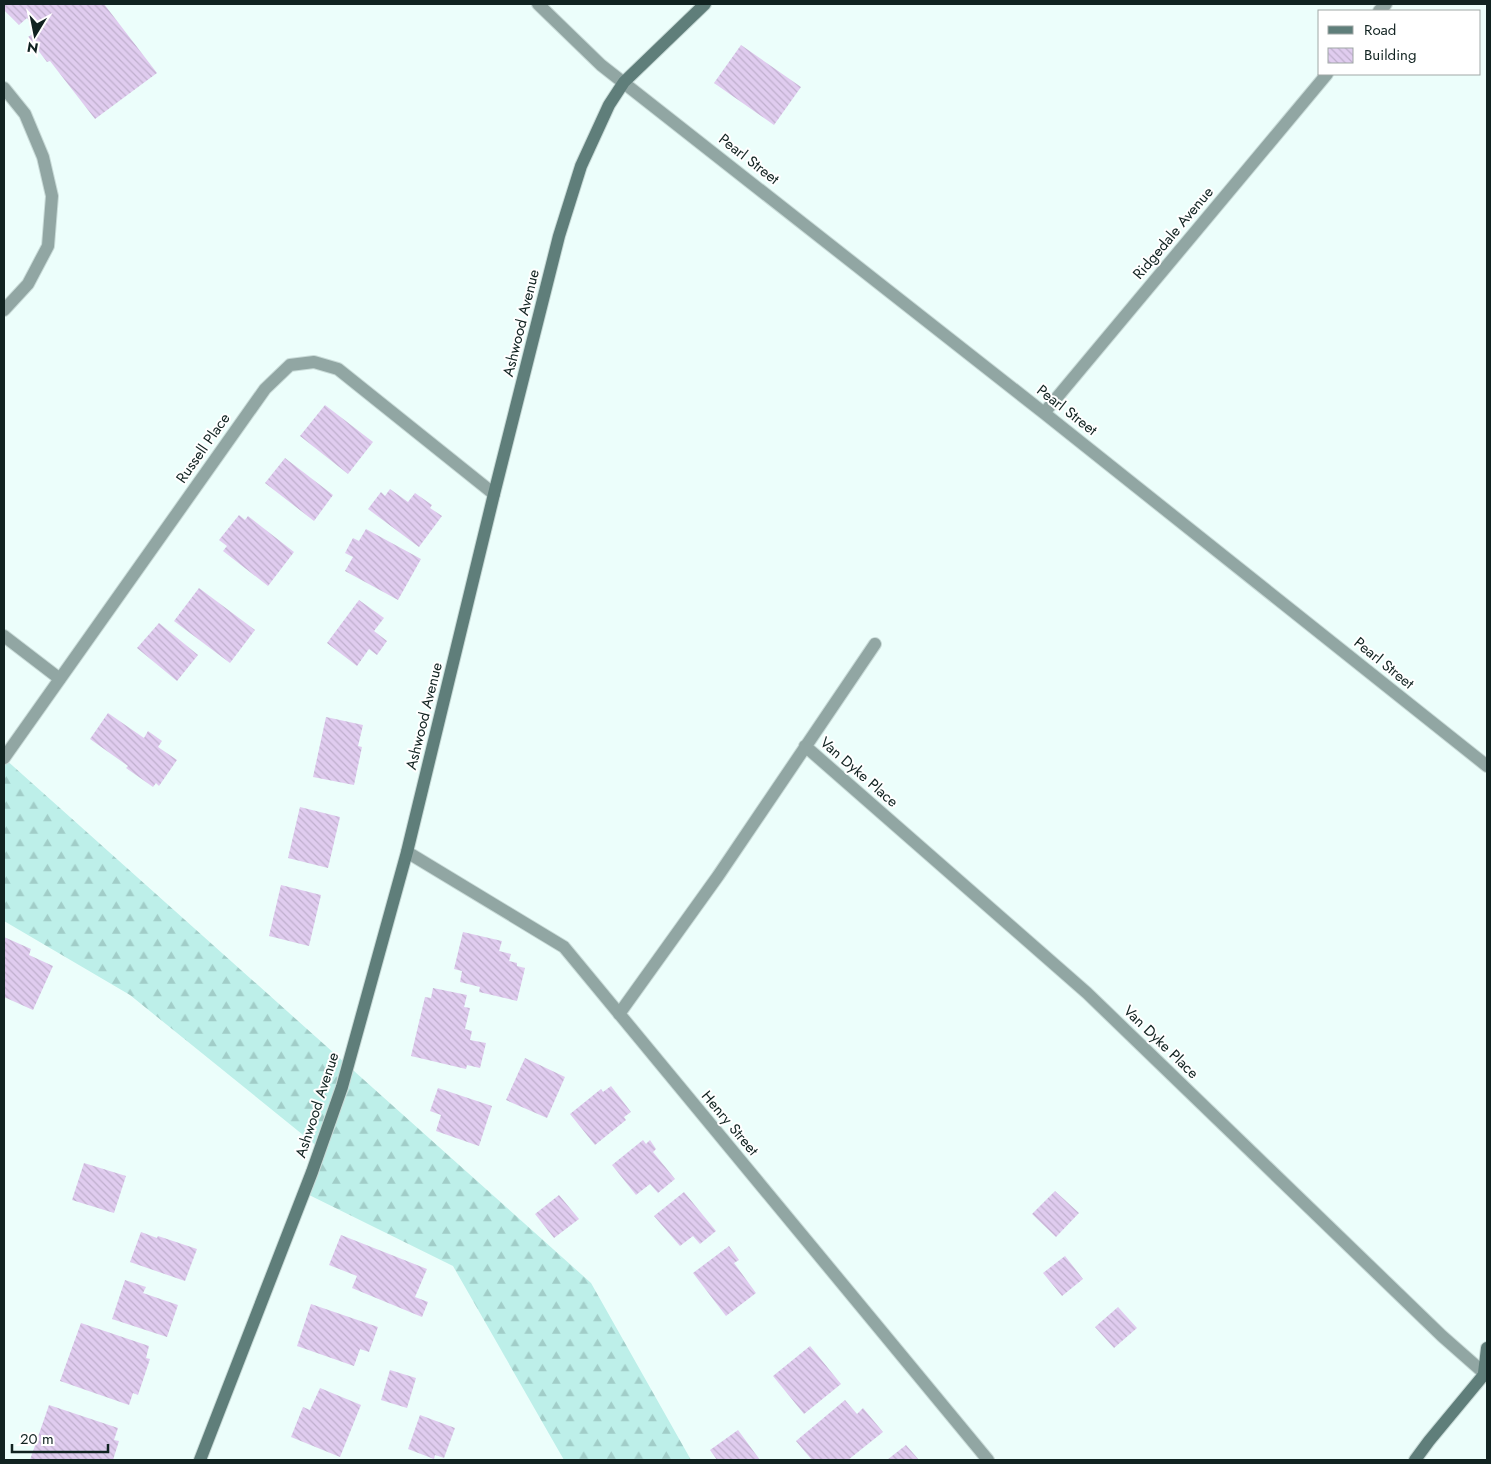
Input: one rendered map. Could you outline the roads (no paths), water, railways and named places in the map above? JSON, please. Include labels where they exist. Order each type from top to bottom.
[{"type":"street","name":"Pearl Street","points":[[538,4],[601,65],[1044,412],[1487,766]]},
{"type":"street","name":"Ashwood Avenue","points":[[200,1460],[312,1172],[342,1087],[407,852],[559,236],[581,166],[609,105],[624,82],[705,4]]},
{"type":"street","name":"Ridgedale Avenue","points":[[1044,412],[1326,75]]},
{"type":"street","points":[[4,88],[25,114],[43,157],[52,196],[48,246],[28,284],[4,310]]},
{"type":"street","name":"Russell Place","points":[[4,758],[265,389],[290,366],[314,362],[338,369],[494,494]]},
{"type":"street","points":[[4,636],[60,679]]},
{"type":"street","name":"Van Dyke Place","points":[[619,1014],[718,876],[874,644]]},
{"type":"street","name":"Van Dyke Place","points":[[805,746],[1087,993],[1435,1329],[1485,1372]]},
{"type":"street","name":"Henry Street","points":[[407,852],[564,948],[988,1460]]},
{"type":"street","points":[[1415,1460],[1485,1372],[1487,1348]]}]
